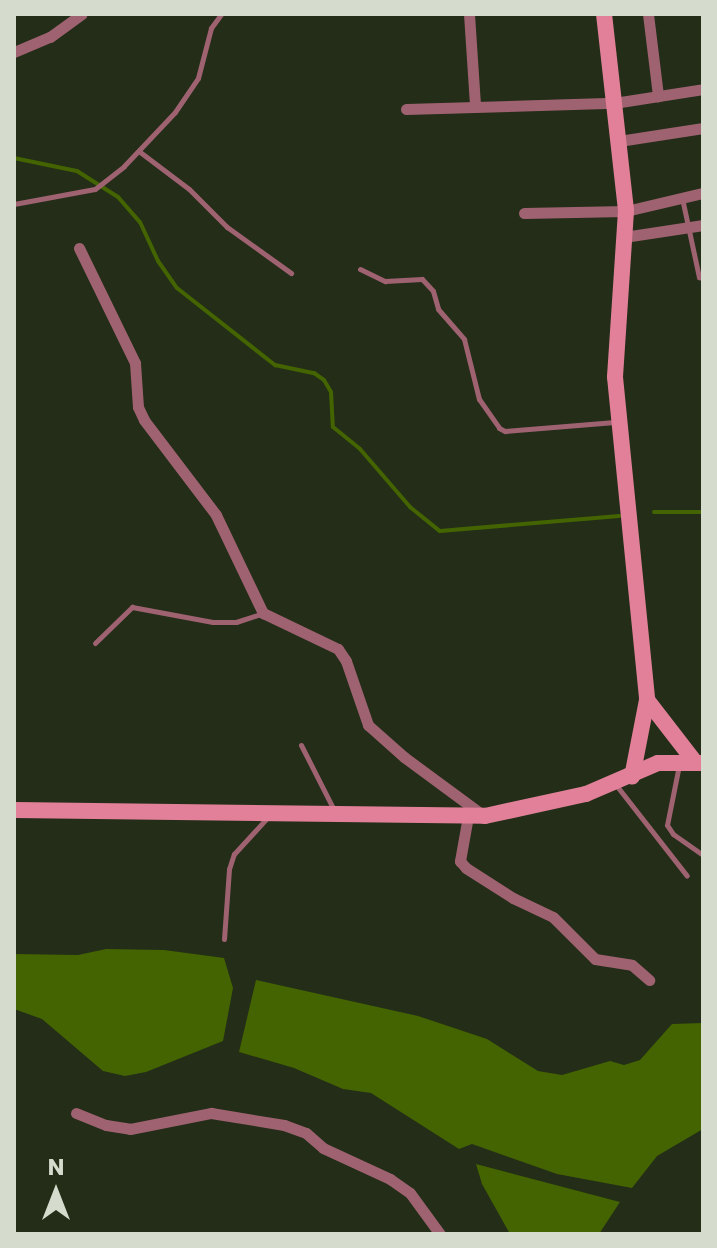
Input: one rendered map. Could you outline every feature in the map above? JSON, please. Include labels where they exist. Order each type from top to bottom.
[{"type":"main road","points":[[604,14],[626,211],[615,377],[647,700],[632,777]]},
{"type":"main road","points":[[647,700],[693,761]]},
{"type":"main road","points":[[14,810],[476,816],[541,806],[632,777],[658,763],[693,761]]},
{"type":"street","points":[[14,52],[50,37],[82,14]]},
{"type":"street","points":[[469,14],[475,104]]},
{"type":"street","points":[[648,14],[658,96]]},
{"type":"street","points":[[406,109],[475,104],[614,103],[703,89]]},
{"type":"street","points":[[619,141],[703,128]]},
{"type":"street","points":[[524,213],[626,211],[703,193]]},
{"type":"street","points":[[624,237],[703,225]]},
{"type":"street","points":[[79,248],[135,363],[138,407],[144,420],[216,515],[263,613],[338,649],[346,661],[368,725],[476,816],[460,861],[466,868],[513,898],[553,917],[595,959],[632,965],[649,980]]},
{"type":"street","points":[[76,1113],[106,1125],[130,1129],[211,1113],[284,1125],[306,1133],[323,1148],[390,1179],[410,1193],[440,1234]]},
{"type":"lane","points":[[14,204],[95,189],[140,152],[175,112],[198,78],[211,28],[221,14]]},
{"type":"lane","points":[[140,152],[189,189],[227,227],[291,273]]},
{"type":"lane","points":[[682,197],[699,277],[703,278]]},
{"type":"lane","points":[[360,269],[385,281],[422,279],[433,291],[438,309],[464,339],[479,399],[499,428],[505,431],[620,422]]},
{"type":"lane","points":[[95,643],[132,607],[213,622],[236,622],[263,613]]},
{"type":"lane","points":[[301,745],[337,814]]},
{"type":"lane","points":[[693,761],[667,825],[673,834],[703,855]]},
{"type":"lane","points":[[615,783],[687,876]]},
{"type":"lane","points":[[224,939],[229,869],[234,854],[271,814]]},
{"type":"shaded area","points":[[106,949],[164,950],[224,958],[233,988],[223,1041],[146,1072],[125,1076],[103,1071],[42,1019],[14,1009],[14,954],[78,955]]},
{"type":"shaded area","points":[[256,980],[418,1016],[487,1039],[538,1071],[562,1075],[610,1061],[624,1065],[640,1060],[672,1024],[703,1023],[703,1129],[657,1156],[632,1188],[557,1174],[472,1144],[459,1149],[371,1093],[343,1089],[294,1068],[239,1052]]},
{"type":"shaded area","points":[[476,1164],[620,1202],[599,1234],[510,1234],[482,1184]]},
{"type":"waterway","points":[[14,158],[77,171],[118,197],[140,222],[158,261],[177,288],[275,365],[314,373],[324,380],[331,392],[333,427],[360,449],[410,507],[440,531],[619,516]]},
{"type":"waterway","points":[[654,512],[703,512]]}]
